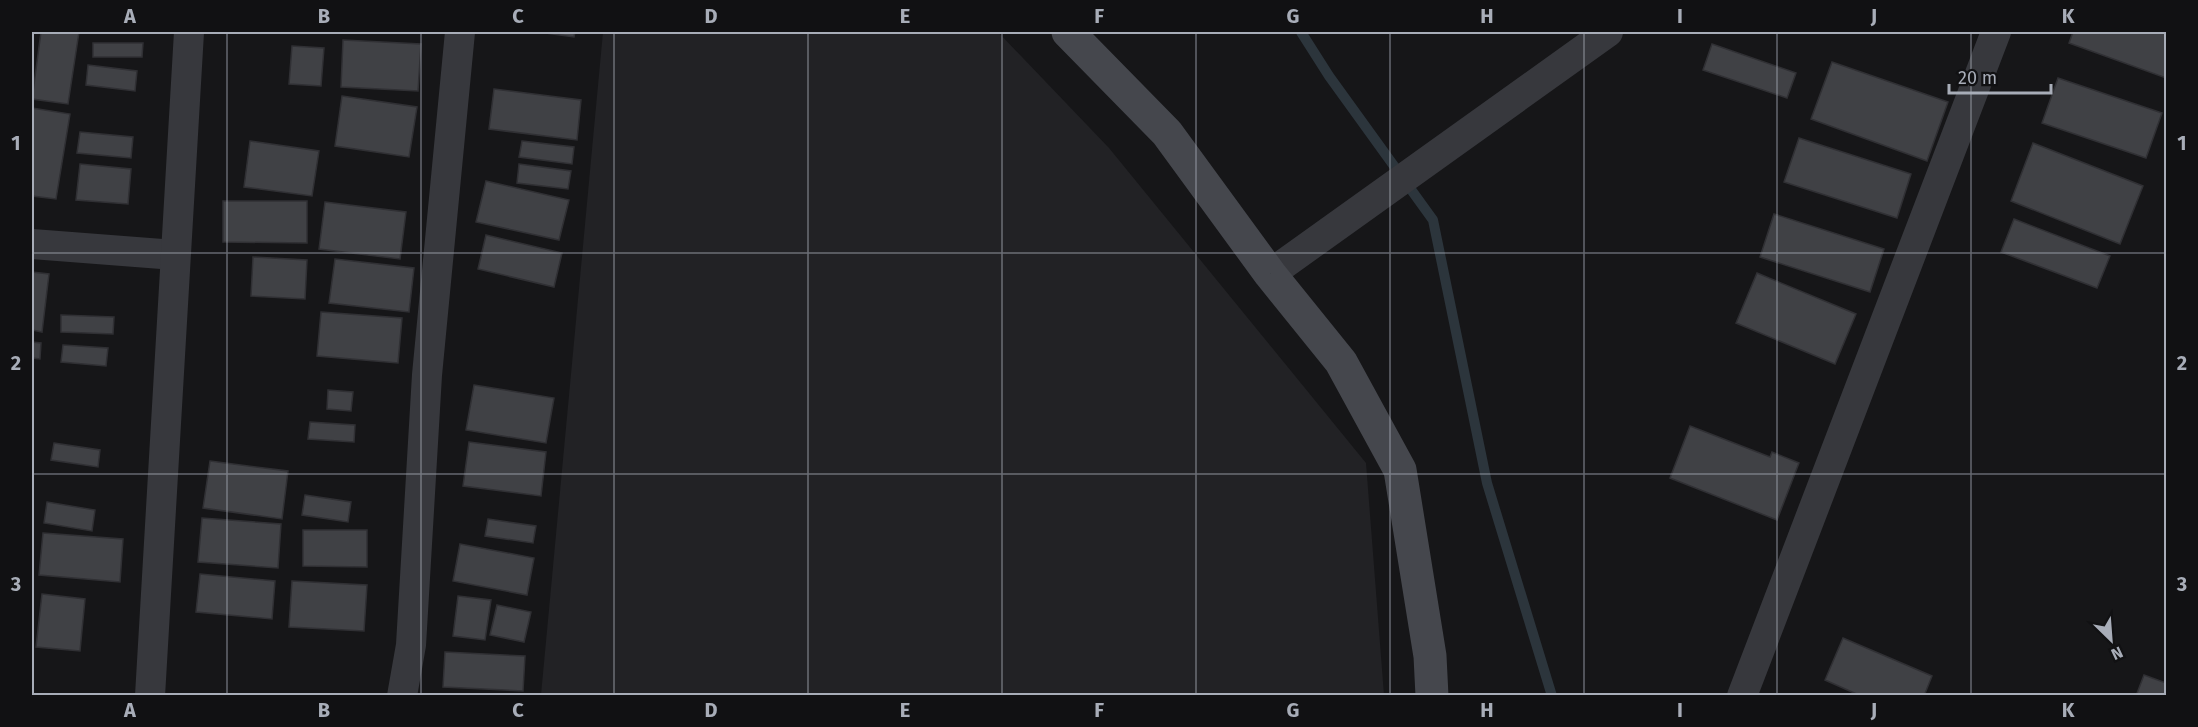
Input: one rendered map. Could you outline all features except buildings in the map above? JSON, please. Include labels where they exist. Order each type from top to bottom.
[{"type":"street","points":[[150,696],[189,32]]},
{"type":"street","points":[[402,696],[411,645],[427,375],[460,32]]},
{"type":"street","points":[[1068,32],[1167,133],[1270,274],[1341,362],[1400,470],[1430,656],[1432,696]]},
{"type":"street","points":[[1270,274],[1608,32]]},
{"type":"street","points":[[1742,696],[1996,32]]},
{"type":"street","points":[[32,244],[175,255]]},
{"type":"shaded area","points":[[603,32],[998,32],[1109,148],[1366,463],[1384,695],[541,695]]},
{"type":"waterway","points":[[1301,32],[1329,76],[1433,220],[1487,483],[1552,696]]}]
